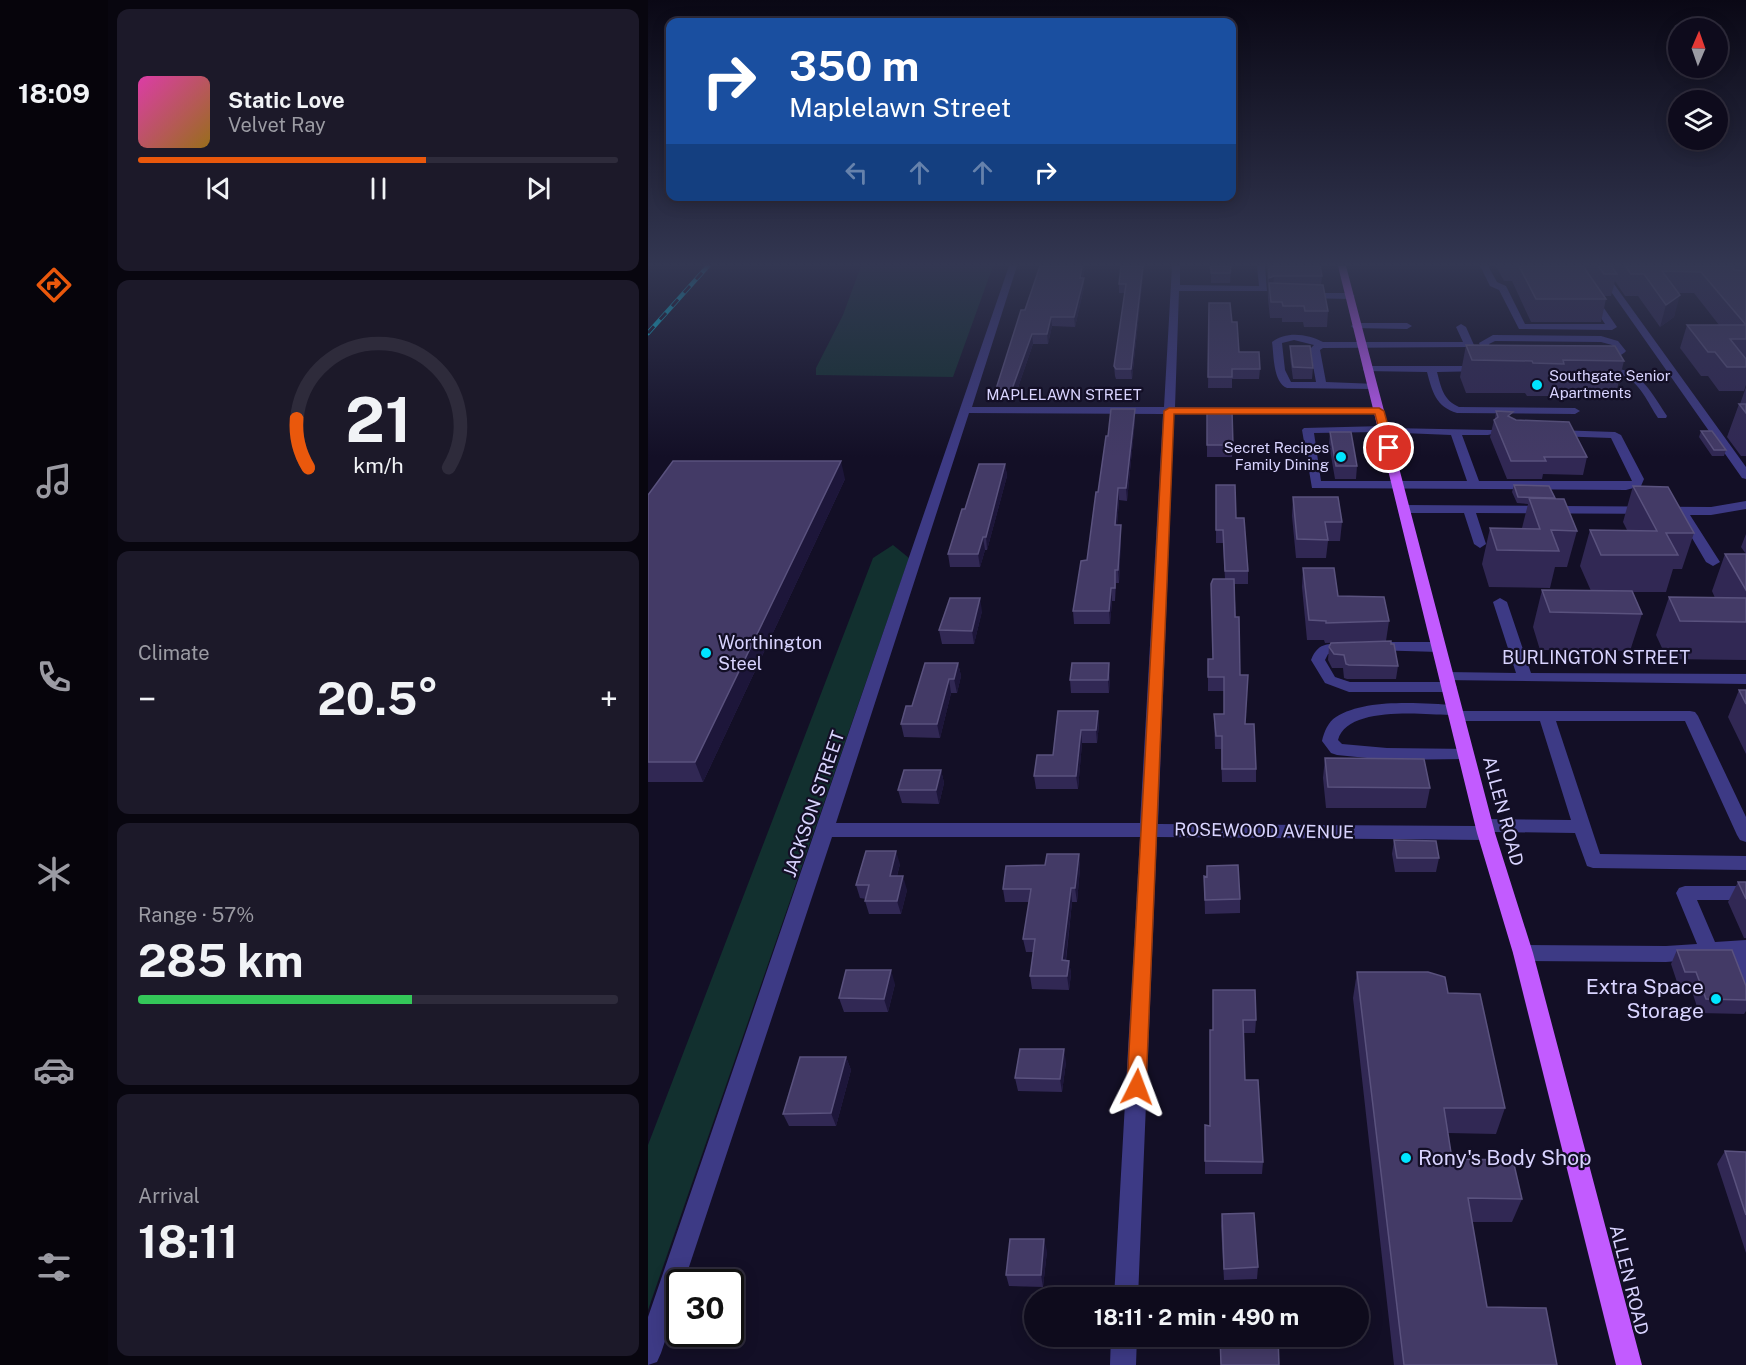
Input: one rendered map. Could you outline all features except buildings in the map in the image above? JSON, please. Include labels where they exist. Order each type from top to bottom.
[{"type":"main road","name":"ALLEN ROAD","points":[[1357,330],[1465,753],[1485,829],[1523,953],[1629,1365]]},
{"type":"street","name":"JACKSON STREET","points":[[648,1353],[826,830],[992,330]]},
{"type":"street","points":[[1127,1287],[1173,330]]},
{"type":"street","points":[[1396,330],[1400,345]]},
{"type":"street","points":[[1372,386],[1287,385],[1280,370],[1276,343],[1280,340],[1307,338],[1318,347],[1470,345],[1462,330]]},
{"type":"street","points":[[1642,330],[1746,475]]},
{"type":"street","points":[[1368,369],[1501,369],[1494,354],[1484,343],[1493,338],[1601,339],[1615,343],[1621,351],[1618,354],[1586,354]]},
{"type":"street","points":[[1318,347],[1322,386]]},
{"type":"street","points":[[1431,369],[1442,402],[1457,410],[1575,411]]},
{"type":"street","points":[[1593,369],[1620,370],[1635,376],[1662,416]]},
{"type":"street","name":"MAPLELAWN STREET","points":[[965,410],[1379,411]]},
{"type":"street","points":[[1305,411],[1316,485],[1626,486],[1637,483],[1638,479],[1615,435],[1545,433]]},
{"type":"street","points":[[1308,430],[1488,432]]},
{"type":"street","points":[[1455,431],[1474,485]]},
{"type":"street","points":[[1404,509],[1683,511],[1722,510],[1746,505]]},
{"type":"street","points":[[1469,510],[1480,544]]},
{"type":"street","points":[[1683,511],[1713,562]]},
{"type":"street","points":[[1500,602],[1525,677]]},
{"type":"street","name":"BURLINGTON STREET","points":[[1439,646],[1322,650],[1318,660],[1330,680],[1348,687],[1525,677],[1746,679]]},
{"type":"street","points":[[1465,753],[1362,753],[1337,749],[1330,741],[1332,729],[1342,720],[1366,713],[1413,709],[1546,716],[1690,716],[1746,835]]},
{"type":"street","points":[[1546,716],[1593,861],[1746,863]]},
{"type":"street","name":"ROSEWOOD AVENUE","points":[[826,830],[1485,829],[1582,826]]},
{"type":"street","points":[[1709,950],[1685,893],[1746,893]]},
{"type":"street","points":[[1523,953],[1666,954],[1739,948],[1746,983]]},
{"type":"street","points":[[1123,1365],[1124,1347]]},
{"type":"green space","points":[[836,330],[970,330],[953,377],[816,375],[816,368]]},
{"type":"green space","points":[[893,545],[909,558],[648,1310],[648,1145],[873,558]]},
{"type":"railway","points":[[648,333],[651,330]]},
{"type":"place","name":"Southgate Senior Apartments","points":[[1537,385]]},
{"type":"place","name":"Secret Recipes Family Dining","points":[[1341,457]]},
{"type":"place","name":"Worthington Steel","points":[[706,653]]},
{"type":"place","name":"Extra Space Storage","points":[[1716,999]]},
{"type":"place","name":"Rony's Body Shop","points":[[1406,1158]]},
{"type":"route","points":[[1137,1087],[1169,411],[1379,411],[1389,448]]}]
